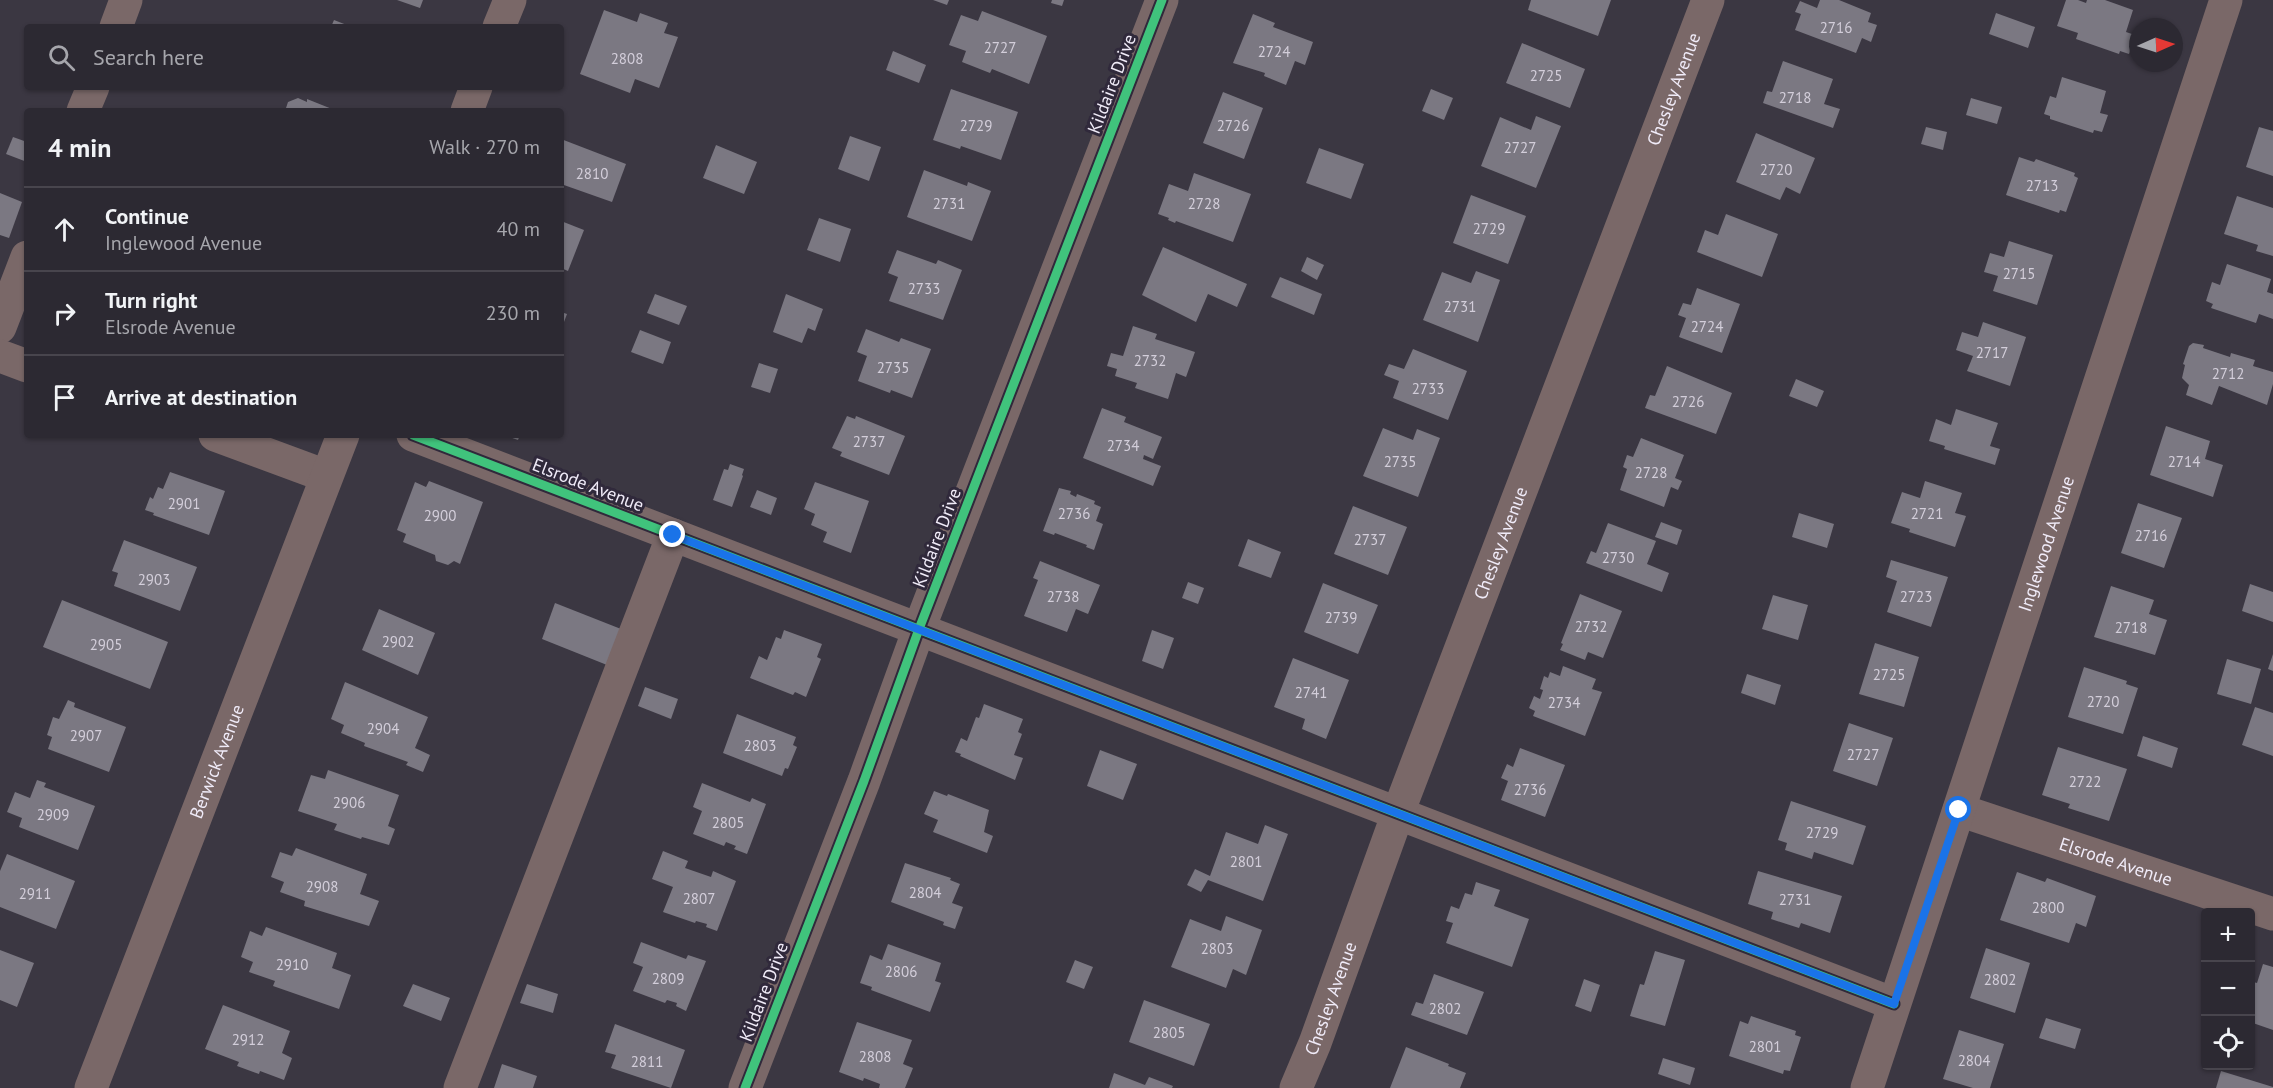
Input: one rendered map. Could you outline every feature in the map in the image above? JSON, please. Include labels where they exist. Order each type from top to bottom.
[{"type":"street","points":[[117,24],[126,0]]},
{"type":"street","points":[[500,24],[510,0]]},
{"type":"street","name":"Kildaire Drive","points":[[745,1088],[1162,0]]},
{"type":"street","name":"Chesley Avenue","points":[[1296,1088],[1315,1043],[1398,813],[1708,0]]},
{"type":"street","name":"Inglewood Avenue","points":[[1867,1088],[2226,0]]},
{"type":"street","points":[[84,108],[92,90]]},
{"type":"street","points":[[468,108],[475,90]]},
{"type":"street","points":[[0,327],[24,265]]},
{"type":"street","points":[[0,356],[24,365]]},
{"type":"street","points":[[223,438],[326,476]]},
{"type":"street","name":"Berwick Avenue","points":[[91,1088],[341,438]]},
{"type":"street","name":"Elsrode Avenue","points":[[420,438],[1894,1004]]},
{"type":"street","points":[[460,1088],[673,535]]},
{"type":"street","name":"Elsrode Avenue","points":[[1959,810],[2273,914]]},
{"type":"building","points":[[397,0],[423,0],[420,8]]},
{"type":"building","points":[[933,0],[949,0],[947,5]]},
{"type":"building","points":[[1052,0],[1064,0],[1062,6],[1051,3]]},
{"type":"building","points":[[1531,0],[1611,0],[1598,36],[1528,10]]},
{"type":"building","points":[[1820,0],[1839,0],[1871,13],[1868,22],[1877,25],[1871,42],[1862,38],[1856,53],[1795,30],[1801,14],[1795,12],[1800,1],[1817,8]]},
{"type":"building","points":[[2066,0],[2086,3],[2087,0],[2105,0],[2133,10],[2126,32],[2129,33],[2129,54],[2120,51],[2119,54],[2076,39],[2078,33],[2057,26]]},
{"type":"building","points":[[604,10],[637,22],[640,13],[668,23],[664,33],[678,37],[659,88],[635,79],[630,93],[580,74]]},
{"type":"building","points":[[982,11],[1047,36],[1029,84],[992,69],[990,73],[962,62],[966,51],[949,45],[961,15],[978,21]]},
{"type":"building","points":[[1996,13],[2035,27],[2028,48],[1989,34]]},
{"type":"building","points":[[1253,14],[1275,23],[1273,27],[1313,42],[1305,65],[1295,61],[1286,85],[1264,76],[1265,73],[1233,63]]},
{"type":"building","points":[[334,20],[344,24],[332,24]]},
{"type":"building","points":[[1522,43],[1585,69],[1570,108],[1506,83]]},
{"type":"building","points":[[893,51],[926,65],[919,83],[886,70]]},
{"type":"building","points":[[1783,61],[1833,79],[1824,104],[1840,109],[1833,128],[1763,103],[1767,91],[1772,92]]},
{"type":"building","points":[[2062,77],[2106,91],[2100,113],[2108,115],[2102,132],[2094,130],[2093,133],[2050,119],[2050,116],[2044,114],[2050,96],[2056,98]]},
{"type":"building","points":[[951,89],[1018,112],[1001,160],[961,146],[960,149],[933,140]]},
{"type":"building","points":[[1431,89],[1453,98],[1444,120],[1422,111]]},
{"type":"building","points":[[1223,92],[1263,108],[1244,159],[1203,143]]},
{"type":"building","points":[[298,98],[307,102],[307,99],[330,108],[286,108],[288,102]]},
{"type":"building","points":[[1971,98],[2002,107],[1997,124],[1966,115]]},
{"type":"building","points":[[1536,116],[1561,126],[1536,188],[1481,166],[1500,117],[1531,130]]},
{"type":"building","points":[[1926,127],[1947,132],[1943,150],[1921,144]]},
{"type":"building","points":[[2259,127],[2273,131],[2273,176],[2246,167]]},
{"type":"building","points":[[1756,133],[1815,158],[1800,194],[1786,187],[1780,200],[1736,182]]},
{"type":"building","points":[[850,136],[881,147],[869,181],[838,169]]},
{"type":"building","points":[[13,137],[24,141],[24,161],[6,154]]},
{"type":"building","points":[[564,140],[626,164],[612,202],[564,185]]},
{"type":"building","points":[[716,145],[757,162],[744,194],[703,178]]},
{"type":"building","points":[[1319,148],[1364,164],[1351,199],[1306,183]]},
{"type":"building","points":[[2019,157],[2034,162],[2036,159],[2075,173],[2074,176],[2078,178],[2066,212],[2060,210],[2059,213],[2006,195]]},
{"type":"building","points":[[924,170],[967,186],[968,182],[991,191],[972,241],[907,217]]},
{"type":"building","points":[[1194,173],[1251,194],[1233,242],[1176,221],[1175,223],[1158,214],[1169,184],[1188,191]]},
{"type":"building","points":[[0,193],[22,202],[9,238],[0,235]]},
{"type":"building","points":[[1471,195],[1526,216],[1508,264],[1453,243]]},
{"type":"building","points":[[2237,196],[2273,208],[2273,256],[2256,251],[2258,245],[2224,234]]},
{"type":"building","points":[[1726,214],[1778,234],[1762,277],[1697,252],[1705,230],[1718,235]]},
{"type":"building","points":[[819,218],[851,229],[840,262],[807,250]]},
{"type":"building","points":[[564,222],[584,230],[568,271],[564,269]]},
{"type":"building","points":[[2009,241],[2053,255],[2037,305],[1993,291],[1998,276],[1984,272],[1990,253],[2004,257]]},
{"type":"building","points":[[1163,247],[1247,284],[1237,307],[1208,294],[1196,322],[1142,295]]},
{"type":"building","points":[[897,250],[936,264],[938,260],[962,270],[943,320],[889,301],[898,277],[888,273]]},
{"type":"building","points":[[1307,257],[1324,265],[1317,280],[1301,271]]},
{"type":"building","points":[[2227,264],[2271,279],[2267,292],[2273,294],[2273,319],[2259,314],[2256,323],[2211,308],[2213,304],[2206,301],[2212,282],[2220,285]]},
{"type":"building","points":[[1476,271],[1500,280],[1478,342],[1423,320],[1442,272],[1471,283]]},
{"type":"building","points":[[1280,277],[1322,294],[1314,315],[1271,297]]},
{"type":"building","points":[[1697,288],[1740,304],[1722,353],[1679,337],[1686,318],[1678,315],[1683,303],[1691,305]]},
{"type":"building","points":[[655,294],[687,306],[679,325],[647,313]]},
{"type":"building","points":[[786,294],[823,309],[815,331],[808,328],[802,343],[773,332]]},
{"type":"building","points":[[1983,322],[2026,337],[2010,386],[1967,371],[1973,356],[1956,350],[1962,332],[1978,337]]},
{"type":"building","points":[[1133,326],[1157,334],[1155,339],[1195,352],[1186,377],[1176,373],[1168,399],[1135,388],[1137,383],[1115,376],[1117,369],[1107,366],[1111,353],[1123,356]]},
{"type":"building","points":[[866,329],[899,342],[901,338],[931,349],[912,398],[891,390],[890,393],[858,381],[867,356],[857,352]]},
{"type":"building","points":[[640,330],[671,342],[663,364],[631,352]]},
{"type":"building","points":[[2193,343],[2204,345],[2203,348],[2230,357],[2231,353],[2255,360],[2253,366],[2273,372],[2273,384],[2267,405],[2219,386],[2212,405],[2186,395],[2189,385],[2182,378],[2185,365],[2183,364],[2189,346]]},
{"type":"building","points":[[1413,349],[1467,371],[1448,420],[1393,398],[1399,381],[1384,375],[1389,364],[1404,369]]},
{"type":"building","points":[[759,363],[778,369],[770,393],[751,387]]},
{"type":"building","points":[[1667,366],[1732,393],[1716,434],[1645,408],[1650,395],[1655,396]]},
{"type":"building","points":[[1796,379],[1824,391],[1817,407],[1789,396]]},
{"type":"building","points":[[1102,408],[1126,417],[1124,422],[1162,437],[1153,459],[1144,455],[1143,459],[1161,466],[1153,486],[1083,458]]},
{"type":"building","points":[[1956,409],[1998,423],[1990,446],[2000,449],[1995,465],[1944,449],[1945,446],[1929,441],[1936,419],[1951,425]]},
{"type":"building","points":[[847,416],[855,419],[856,416],[905,436],[889,475],[840,456],[842,452],[832,448]]},
{"type":"building","points":[[2166,426],[2210,441],[2205,459],[2223,465],[2213,497],[2150,475]]},
{"type":"building","points":[[1383,428],[1413,440],[1417,429],[1440,438],[1418,497],[1363,476]]},
{"type":"building","points":[[1641,438],[1684,455],[1675,478],[1682,481],[1678,490],[1671,487],[1664,507],[1620,490],[1627,469],[1623,467],[1627,455],[1633,457]]},
{"type":"building","points":[[730,464],[744,469],[732,507],[713,500],[724,469],[728,470]]},
{"type":"building","points":[[170,472],[225,491],[209,535],[145,510],[150,497],[153,499],[158,487],[163,489]]},
{"type":"building","points":[[429,481],[483,502],[460,564],[454,561],[448,565],[436,561],[435,555],[403,542],[406,534],[397,530],[415,482],[426,487]]},
{"type":"building","points":[[1925,481],[1962,493],[1955,513],[1966,516],[1955,547],[1909,532],[1910,529],[1891,523],[1902,492],[1920,498]]},
{"type":"building","points":[[815,482],[869,501],[851,553],[823,542],[827,532],[811,525],[815,514],[804,509]]},
{"type":"building","points":[[1059,488],[1071,491],[1070,494],[1076,497],[1077,494],[1095,501],[1094,504],[1101,507],[1096,521],[1103,524],[1094,550],[1055,533],[1054,535],[1043,531]]},
{"type":"building","points":[[757,490],[777,498],[771,515],[750,507]]},
{"type":"building","points":[[2138,503],[2182,518],[2164,568],[2121,553]]},
{"type":"building","points":[[1353,506],[1407,527],[1388,575],[1334,554]]},
{"type":"building","points":[[1799,513],[1834,524],[1827,548],[1792,537]]},
{"type":"building","points":[[1661,522],[1682,530],[1677,545],[1655,537]]},
{"type":"building","points":[[1608,523],[1656,541],[1647,564],[1669,573],[1662,592],[1586,563],[1591,551],[1596,553]]},
{"type":"building","points":[[1248,539],[1281,552],[1271,578],[1238,566]]},
{"type":"building","points":[[124,540],[197,567],[180,611],[114,586],[118,573],[112,571]]},
{"type":"building","points":[[1891,560],[1948,577],[1931,627],[1887,612],[1897,581],[1886,577]]},
{"type":"building","points":[[1040,561],[1100,585],[1088,614],[1076,609],[1067,632],[1024,616],[1038,580],[1033,578]]},
{"type":"building","points":[[1188,582],[1204,588],[1198,604],[1182,598]]},
{"type":"building","points":[[1323,583],[1378,605],[1358,654],[1304,632]]},
{"type":"building","points":[[2250,584],[2273,592],[2273,622],[2242,611]]},
{"type":"building","points":[[2111,586],[2154,600],[2149,614],[2167,620],[2155,655],[2094,637]]},
{"type":"building","points":[[1580,594],[1622,611],[1603,658],[1588,652],[1585,660],[1560,650]]},
{"type":"building","points":[[1773,595],[1808,605],[1798,640],[1762,629]]},
{"type":"building","points":[[62,600],[168,642],[150,689],[43,647]]},
{"type":"building","points":[[555,603],[621,629],[607,665],[542,639]]},
{"type":"building","points":[[379,609],[435,633],[418,675],[362,650]]},
{"type":"building","points":[[784,630],[822,644],[817,657],[821,659],[806,697],[795,692],[793,695],[750,678],[759,656],[767,660],[776,637],[781,639]]},
{"type":"building","points":[[1152,630],[1174,638],[1163,669],[1142,661]]},
{"type":"building","points":[[1875,643],[1919,657],[1904,707],[1859,694]]},
{"type":"building","points":[[2273,654],[2273,671],[2268,669]]},
{"type":"building","points":[[1293,658],[1349,680],[1326,739],[1302,729],[1305,719],[1274,707]]},
{"type":"building","points":[[2227,659],[2261,669],[2251,704],[2217,694]]},
{"type":"building","points":[[1563,666],[1596,679],[1592,689],[1602,692],[1585,736],[1533,716],[1535,711],[1529,708],[1534,696],[1540,699],[1544,676],[1548,678],[1550,672],[1560,676]]},
{"type":"building","points":[[2084,667],[2127,681],[2126,684],[2138,688],[2123,734],[2068,717]]},
{"type":"building","points":[[1747,674],[1781,685],[1775,705],[1741,693]]},
{"type":"building","points":[[345,682],[428,717],[415,748],[430,755],[423,772],[406,765],[408,762],[364,746],[365,743],[341,733],[344,725],[331,719]]},
{"type":"building","points":[[645,687],[678,699],[671,719],[638,706]]},
{"type":"building","points":[[68,700],[75,703],[74,707],[126,727],[109,772],[48,749],[52,737],[47,735],[53,717],[59,719]]},
{"type":"building","points":[[984,704],[1023,719],[1018,732],[1022,734],[1014,755],[1023,758],[1015,780],[955,752],[961,738],[967,741],[976,717],[979,718]]},
{"type":"building","points":[[2255,707],[2273,713],[2273,756],[2242,745]]},
{"type":"building","points":[[737,714],[796,737],[793,745],[797,747],[788,769],[785,768],[782,776],[723,753]]},
{"type":"building","points":[[1849,723],[1893,738],[1877,786],[1833,771]]},
{"type":"building","points":[[2143,736],[2178,748],[2172,768],[2137,756]]},
{"type":"building","points":[[2058,747],[2127,769],[2109,821],[2068,808],[2070,804],[2042,795]]},
{"type":"building","points":[[1520,748],[1565,765],[1545,817],[1501,800],[1508,781],[1501,778],[1507,764],[1513,767]]},
{"type":"building","points":[[1100,750],[1137,764],[1123,800],[1087,786]]},
{"type":"building","points":[[328,770],[399,795],[388,826],[395,829],[389,845],[334,830],[337,824],[298,811],[311,775],[325,779]]},
{"type":"building","points":[[37,780],[46,783],[44,787],[95,806],[78,850],[19,827],[22,818],[7,812],[15,792],[30,798]]},
{"type":"building","points":[[702,783],[750,802],[752,798],[766,804],[747,854],[734,849],[736,846],[726,842],[724,846],[693,834],[702,811],[693,807]]},
{"type":"building","points":[[934,791],[989,810],[984,832],[993,836],[987,853],[933,832],[938,820],[924,814]]},
{"type":"building","points":[[1791,801],[1866,826],[1853,865],[1814,852],[1812,859],[1785,850],[1787,843],[1778,840]]},
{"type":"building","points":[[1265,825],[1288,834],[1263,901],[1208,880],[1201,892],[1187,885],[1195,869],[1210,876],[1226,832],[1258,844]]},
{"type":"building","points":[[296,848],[367,874],[360,894],[379,901],[369,926],[304,906],[305,901],[280,892],[284,882],[271,877],[280,852],[292,856]]},
{"type":"building","points":[[663,851],[688,861],[685,868],[711,877],[713,871],[736,881],[717,931],[706,927],[707,924],[696,921],[695,923],[663,912],[673,887],[652,879]]},
{"type":"building","points":[[7,854],[75,881],[56,929],[0,907],[0,871]]},
{"type":"building","points":[[905,863],[951,878],[950,880],[960,884],[952,903],[963,907],[955,929],[943,925],[944,922],[891,902]]},
{"type":"building","points":[[1758,871],[1842,896],[1830,933],[1801,923],[1799,928],[1771,919],[1773,912],[1748,904]]},
{"type":"building","points":[[2017,872],[2045,882],[2047,878],[2096,896],[2086,927],[2076,923],[2069,943],[2000,920]]},
{"type":"building","points":[[1476,882],[1500,890],[1494,906],[1529,919],[1512,967],[1446,943],[1453,923],[1446,921],[1451,906],[1459,909],[1465,893],[1472,895]]},
{"type":"building","points":[[1226,916],[1262,930],[1246,975],[1233,969],[1226,988],[1171,967],[1190,919],[1221,931]]},
{"type":"building","points":[[266,927],[337,953],[332,968],[351,975],[339,1009],[273,986],[275,981],[249,972],[253,962],[241,957],[250,931],[262,936]]},
{"type":"building","points":[[641,942],[686,959],[688,955],[706,961],[686,1011],[676,1006],[677,1003],[667,1000],[665,1003],[633,991],[643,967],[633,963]]},
{"type":"building","points":[[888,944],[941,963],[935,981],[941,983],[930,1012],[871,990],[872,987],[860,983],[870,955],[882,960]]},
{"type":"building","points":[[1986,948],[2030,963],[2015,1013],[1970,998]]},
{"type":"building","points":[[0,950],[34,963],[17,1007],[0,1000]]},
{"type":"building","points":[[1655,951],[1685,960],[1665,1026],[1630,1016],[1640,984],[1644,985]]},
{"type":"building","points":[[1075,960],[1093,967],[1084,989],[1066,982]]},
{"type":"building","points":[[2263,964],[2273,967],[2273,1030],[2255,1024],[2255,982],[2257,983]]},
{"type":"building","points":[[1434,974],[1484,992],[1467,1035],[1411,1015],[1416,1002],[1423,1004]]},
{"type":"building","points":[[1584,979],[1600,985],[1591,1012],[1575,1006]]},
{"type":"building","points":[[413,984],[450,998],[441,1021],[403,1006]]},
{"type":"building","points":[[527,984],[558,994],[553,1013],[520,1003]]},
{"type":"building","points":[[1144,1000],[1210,1024],[1194,1066],[1129,1042]]},
{"type":"building","points":[[223,1005],[290,1031],[282,1053],[292,1058],[284,1080],[237,1066],[239,1062],[205,1049]]},
{"type":"building","points":[[1751,1016],[1796,1031],[1795,1035],[1801,1037],[1790,1071],[1784,1070],[1783,1074],[1729,1056],[1740,1021],[1748,1024]]},
{"type":"building","points":[[2046,1018],[2081,1029],[2075,1049],[2039,1038]]},
{"type":"building","points":[[857,1022],[912,1040],[903,1064],[913,1068],[905,1088],[879,1088],[880,1084],[864,1078],[863,1081],[839,1072]]},
{"type":"building","points":[[615,1024],[685,1050],[671,1088],[611,1068],[616,1055],[605,1052]]},
{"type":"building","points":[[1959,1030],[2004,1044],[1990,1088],[1973,1088],[1943,1079]]},
{"type":"building","points":[[1406,1047],[1466,1073],[1460,1088],[1390,1088]]},
{"type":"building","points":[[1663,1058],[1695,1068],[1690,1085],[1658,1074]]},
{"type":"building","points":[[502,1064],[537,1076],[533,1088],[494,1088]]},
{"type":"building","points":[[2221,1071],[2273,1087],[2273,1088],[2216,1088]]},
{"type":"building","points":[[1114,1073],[1145,1085],[1149,1077],[1173,1086],[1172,1088],[1109,1088]]},
{"type":"cycle path","points":[[745,1088],[1162,0]]},
{"type":"cycle path","points":[[421,438],[1894,1004]]},
{"type":"route","points":[[673,535],[1894,1004],[1959,810]]}]
